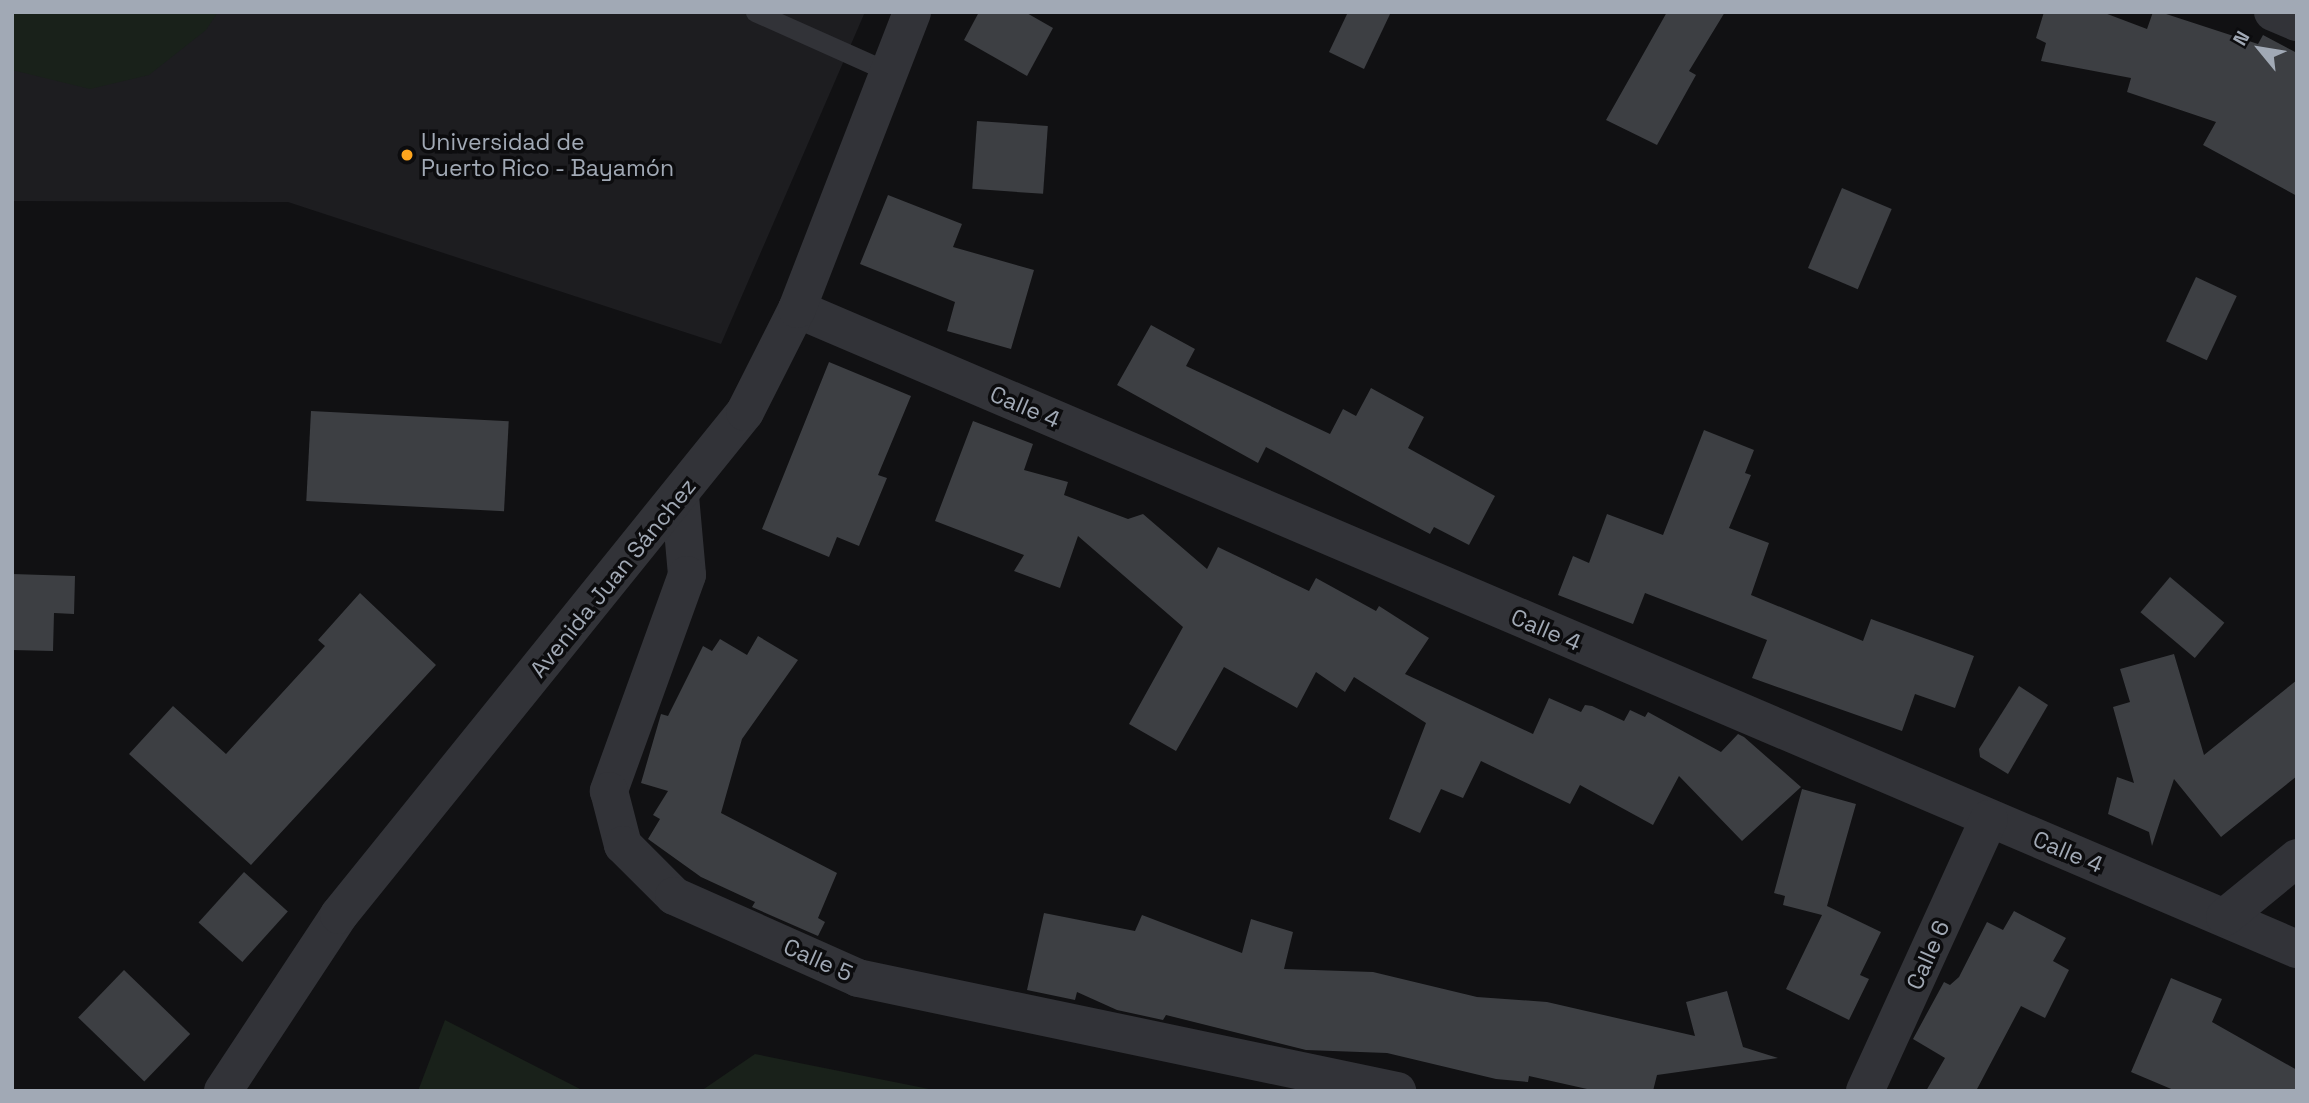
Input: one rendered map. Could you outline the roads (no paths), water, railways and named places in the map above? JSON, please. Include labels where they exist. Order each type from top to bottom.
[{"type":"street","points":[[2273,12],[2297,22]]},
{"type":"street","name":"Avenida Juan Sánchez","points":[[223,1091],[339,915],[680,496],[744,411],[797,309],[889,72],[906,14]]},
{"type":"street","name":"Calle 4","points":[[797,309],[2297,949]]},
{"type":"street","name":"Calle 5","points":[[680,496],[687,576],[609,792],[623,845],[674,895],[858,978],[1397,1091]]},
{"type":"street","name":"Calle 6","points":[[1865,1091],[1989,819]]},
{"type":"street","points":[[2225,917],[2297,858]]},
{"type":"lane","points":[[755,12],[889,72]]},
{"type":"place","name":"Universidad de Puerto Rico - Bayamón","points":[[407,155]]}]
